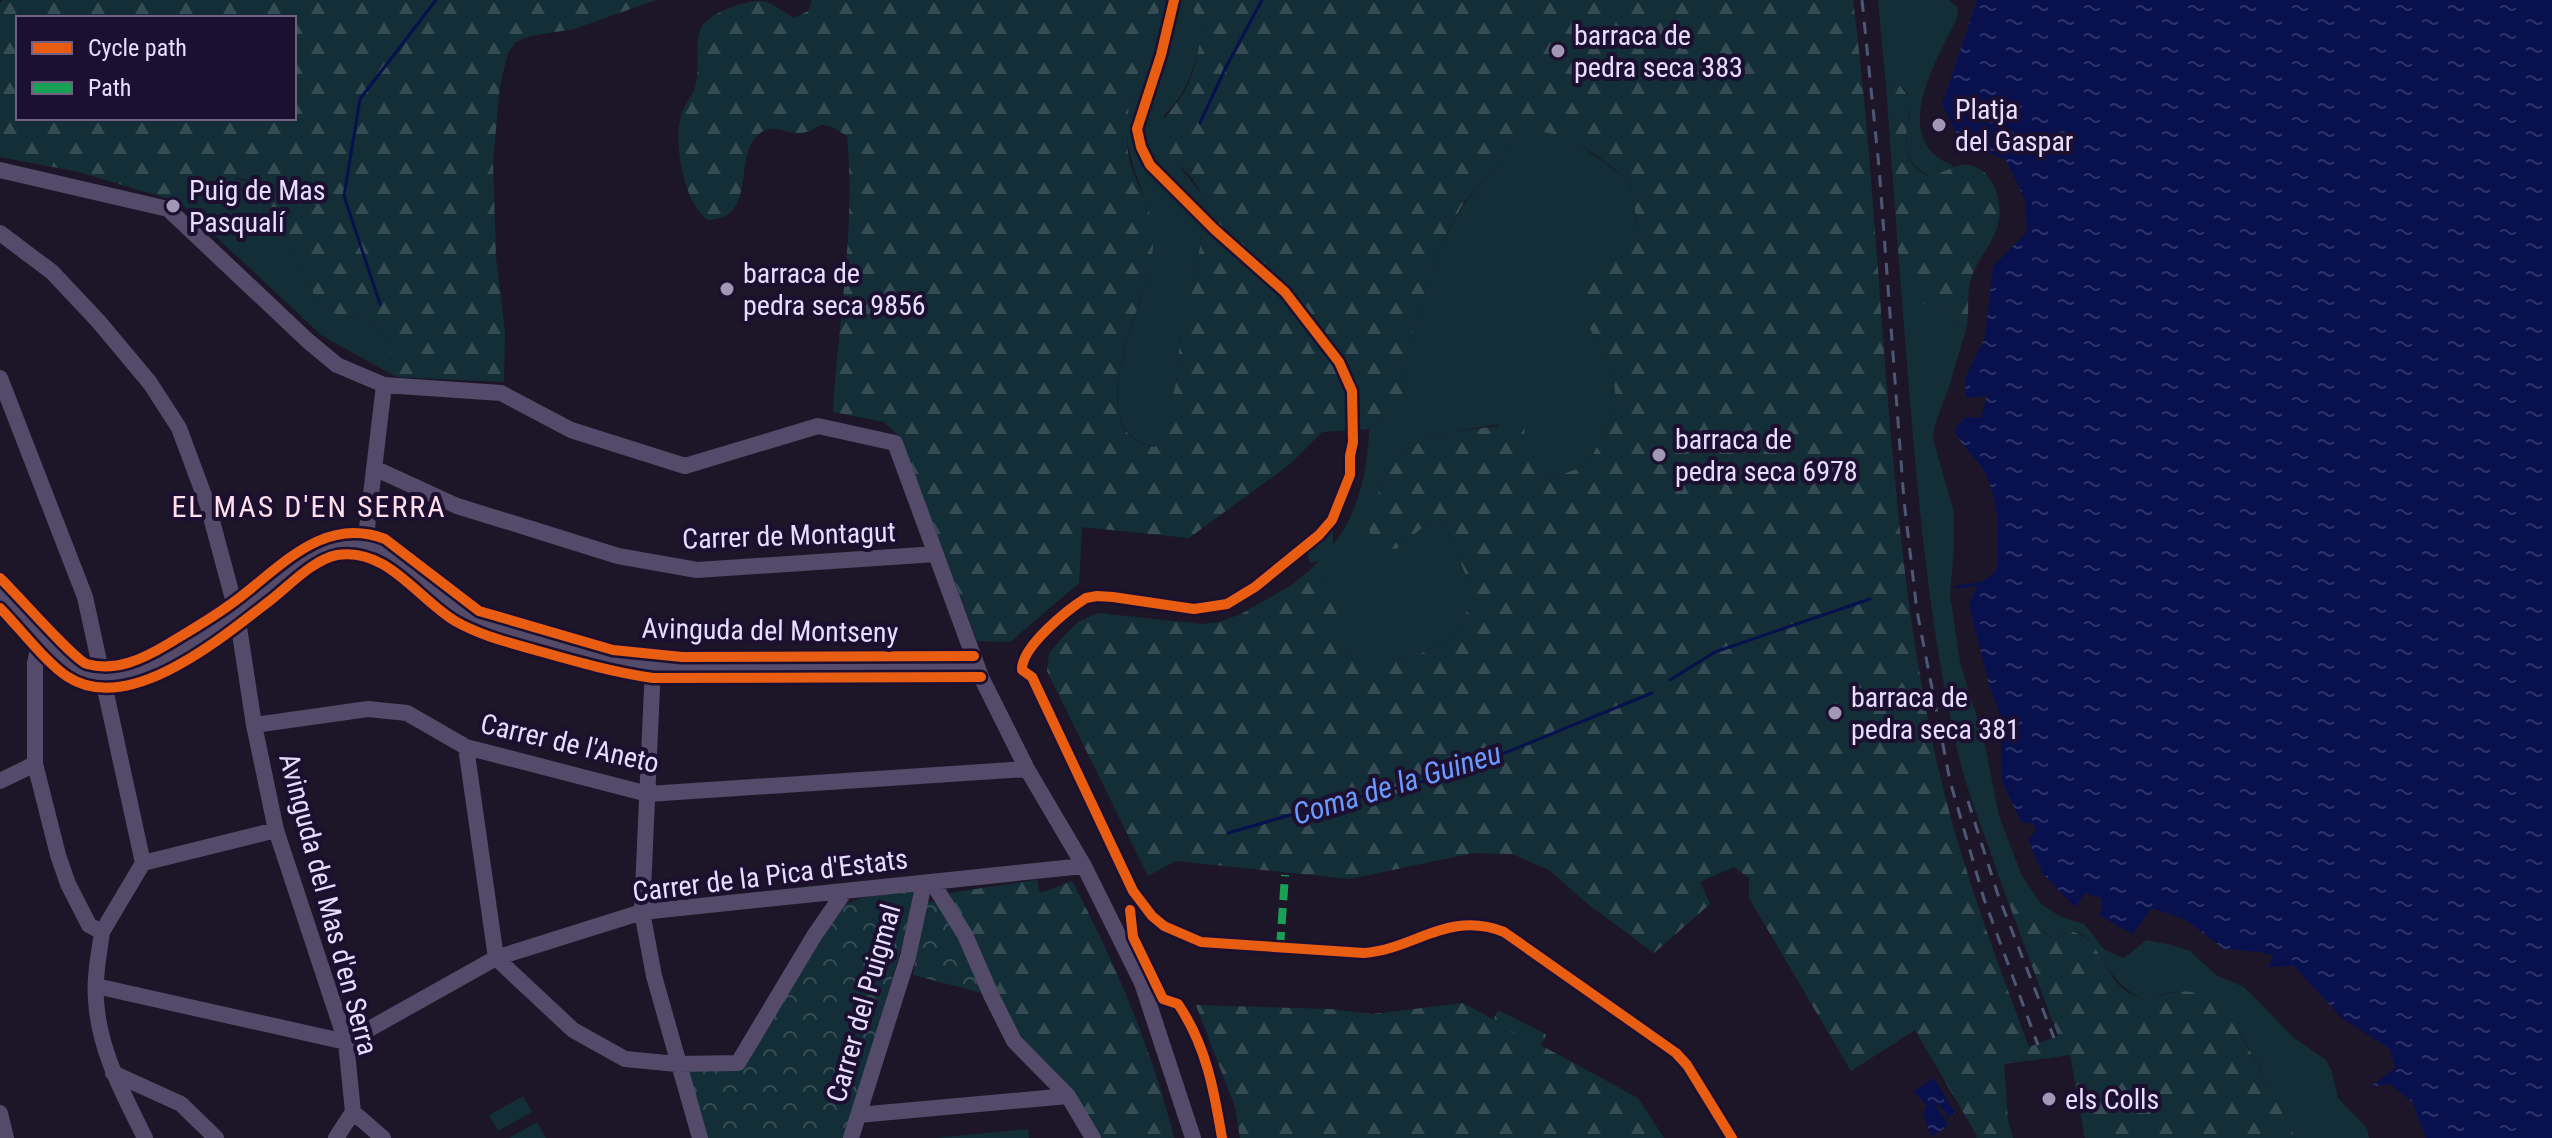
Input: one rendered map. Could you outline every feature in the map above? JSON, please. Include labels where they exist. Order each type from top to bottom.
[{"type":"street","points":[[0,170],[168,209],[337,365],[384,385],[501,393],[571,430],[685,466],[818,426],[895,443],[977,667],[1027,769],[1084,866],[1142,983],[1193,1138]]},
{"type":"street","name":"Avinguda del Mas d'en Serra","points":[[0,233],[52,272],[99,322],[150,383],[179,428],[208,506],[237,614],[254,725],[276,830],[346,1042],[353,1112]]},
{"type":"street","points":[[0,378],[85,597],[143,863],[102,932],[96,986],[101,1041],[145,1138]]},
{"type":"street","points":[[0,593],[67,662],[104,678],[147,669],[175,655],[237,614],[315,553],[336,546],[365,545],[384,385]]},
{"type":"street","name":"Carrer de Montagut","points":[[374,468],[457,506],[618,556],[697,570],[936,554]]},
{"type":"street","name":"Avinguda del Montseny","points":[[365,545],[392,557],[466,615],[481,623],[598,657],[653,666],[977,667]]},
{"type":"street","points":[[41,635],[35,663],[35,764],[68,884],[89,925],[102,932]]},
{"type":"street","points":[[653,666],[642,912],[654,976],[700,1138]]},
{"type":"street","name":"Carrer de l'Aneto","points":[[254,725],[368,709],[407,713],[466,747],[648,794],[1027,769]]},
{"type":"street","points":[[466,747],[496,958],[573,1030],[625,1059],[677,1064],[738,1063],[814,936],[845,891]]},
{"type":"street","points":[[0,781],[35,764]]},
{"type":"street","points":[[143,863],[276,830]]},
{"type":"street","name":"Carrer de la Pica d'Estats","points":[[346,1042],[496,958],[642,912],[1084,866]]},
{"type":"street","points":[[928,882],[965,935],[1014,1041],[1068,1096],[1093,1138]]},
{"type":"street","name":"Carrer del Puigmal","points":[[851,1138],[908,957],[928,882]]},
{"type":"street","points":[[96,986],[346,1042]]},
{"type":"street","points":[[113,1073],[181,1104],[216,1138]]},
{"type":"street","points":[[858,1115],[1068,1096]]},
{"type":"street","points":[[336,1138],[353,1112],[383,1138]]},
{"type":"street","points":[[0,1113],[6,1138]]},
{"type":"green space","points":[[3,0],[656,0],[574,29],[531,36],[516,42],[508,53],[500,85],[493,162],[496,257],[505,331],[504,382],[396,377],[387,342],[378,327],[364,320],[333,313],[315,297],[262,191],[253,183],[232,178],[220,180],[179,202],[79,172],[0,157],[0,3]]},
{"type":"green space","points":[[812,0],[1160,0],[1154,30],[1130,102],[1127,129],[1129,160],[1152,224],[1152,262],[1127,342],[1117,398],[1121,421],[1133,438],[1155,447],[1164,434],[1178,374],[1180,327],[1195,282],[1205,209],[1201,193],[1192,178],[1170,156],[1159,129],[1184,92],[1196,59],[1204,25],[1194,12],[1191,0],[1853,0],[1864,95],[1894,475],[1918,665],[1936,759],[1955,832],[2029,1047],[2058,1036],[1999,877],[2016,890],[2047,935],[2057,939],[2067,931],[2085,937],[2114,979],[2130,993],[2150,1001],[2180,992],[2195,993],[2210,999],[2234,1025],[2246,1044],[2296,1138],[2085,1138],[2070,1055],[2004,1064],[2008,1120],[2013,1138],[1976,1138],[1915,1030],[1851,1071],[1749,898],[1749,878],[1734,867],[1700,882],[1710,904],[1654,953],[1589,905],[1549,870],[1512,854],[1473,853],[1350,879],[1176,861],[1148,876],[1047,671],[1049,654],[1078,622],[1098,613],[1202,624],[1220,622],[1241,614],[1290,586],[1309,571],[1336,585],[1345,597],[1342,630],[1353,660],[1416,656],[1456,636],[1474,596],[1446,526],[1422,528],[1396,549],[1372,548],[1369,524],[1377,496],[1405,452],[1429,439],[1462,430],[1525,426],[1522,452],[1539,472],[1563,474],[1588,465],[1617,405],[1611,366],[1583,317],[1584,290],[1599,270],[1639,236],[1630,181],[1592,152],[1566,138],[1519,130],[1494,170],[1464,202],[1440,247],[1407,350],[1404,402],[1369,429],[1322,432],[1290,464],[1189,538],[1082,527],[1079,583],[1010,642],[977,641],[901,438],[884,422],[833,412],[848,240],[847,136],[823,125],[797,133],[766,130],[755,138],[748,150],[740,195],[734,208],[724,216],[708,220],[693,201],[682,172],[679,128],[682,112],[696,83],[698,41],[705,22],[728,8],[754,1],[770,3],[794,18],[808,11]]},
{"type":"green space","points":[[1160,0],[1191,0],[1194,12],[1204,25],[1186,85],[1181,96],[1164,115],[1180,167],[1201,193],[1205,208],[1195,282],[1180,327],[1178,374],[1164,435],[1156,447],[1133,438],[1121,421],[1118,398],[1120,371],[1150,271],[1153,247],[1150,217],[1128,145],[1128,113]]},
{"type":"green space","points":[[1878,0],[1949,0],[1958,8],[1957,18],[1922,98],[1920,119],[1923,138],[1934,154],[1954,166],[1942,173],[1924,173],[1912,162],[1908,153],[1909,99],[1899,84],[1886,86]]},
{"type":"green space","points":[[1899,84],[1910,99],[1906,144],[1917,169],[1930,175],[1961,165],[1977,167],[1990,179],[1998,197],[1998,224],[1971,279],[1963,339],[1952,313],[1913,300],[1900,276],[1886,86]]},
{"type":"green space","points":[[1541,129],[1567,136],[1630,181],[1639,237],[1599,270],[1583,317],[1611,366],[1617,405],[1588,465],[1563,474],[1539,472],[1497,425],[1437,436],[1406,451],[1383,482],[1396,549],[1422,528],[1446,526],[1474,596],[1456,636],[1416,656],[1353,660],[1342,639],[1336,585],[1309,571],[1319,560],[1310,563],[1307,553],[1333,530],[1333,545],[1342,532],[1360,490],[1367,460],[1369,429],[1404,402],[1407,350],[1440,247],[1465,202],[1494,170],[1519,130]]},
{"type":"green space","points":[[231,178],[252,183],[262,191],[315,297],[333,313],[364,320],[378,327],[387,342],[396,377],[321,335],[179,202],[206,184]]},
{"type":"green space","points":[[1900,276],[1914,300],[1952,313],[1963,339],[1933,439],[1954,512],[1950,594],[1960,662],[1984,740],[1999,816],[2022,876],[2041,904],[2061,917],[2084,924],[2105,950],[2123,958],[2146,940],[2172,945],[2190,951],[2216,975],[2244,987],[2294,1038],[2326,1060],[2338,1098],[2367,1128],[2369,1138],[2296,1138],[2254,1057],[2222,1011],[2182,993],[2164,994],[2150,1001],[2137,996],[2118,981],[2082,934],[2068,932],[2057,939],[2047,935],[2033,919],[2016,890],[1999,877],[1961,765],[1935,632],[1920,514]]},
{"type":"green space","points":[[1037,880],[1040,893],[1072,881],[1131,1006],[1174,1138],[1101,1138],[1017,1037],[949,893]]},
{"type":"green space","points":[[903,889],[918,892],[845,1138],[708,1138],[688,1070],[741,1070],[840,906],[870,895]]},
{"type":"green space","points":[[925,901],[942,903],[982,993],[913,975]]},
{"type":"green space","points":[[1463,1003],[1638,1098],[1664,1138],[1240,1138],[1235,1107],[1196,1005],[1331,1009],[1372,1014]]},
{"type":"green space","points":[[1498,1010],[1547,1035],[1540,1046],[1492,1022]]},
{"type":"green space","points":[[523,1096],[532,1112],[498,1131],[489,1115]]},
{"type":"green space","points":[[537,1122],[546,1138],[509,1138]]},
{"type":"green space","points":[[1028,1129],[1029,1138],[934,1138]]},
{"type":"water","points":[[1977,0],[2552,0],[2552,1138],[2426,1138],[2412,1102],[2390,1084],[2370,1087],[2395,1068],[2390,1049],[2342,1018],[2294,966],[2268,967],[2274,956],[2224,949],[2186,920],[2152,908],[2133,934],[2100,916],[2102,898],[2085,893],[2075,907],[2043,874],[2028,840],[2036,830],[2033,823],[2021,822],[2002,781],[2000,714],[1990,688],[1969,605],[1978,584],[1996,572],[1997,515],[1985,473],[1955,432],[1966,417],[1981,418],[1987,396],[1966,398],[1965,378],[1985,337],[1993,266],[2027,232],[2025,200],[2006,160],[1961,143],[1942,104]]},
{"type":"water","points":[[1934,1078],[1955,1113],[1948,1117],[1939,1104],[1936,1107],[1949,1125],[1931,1137],[1923,1113],[1927,1105],[1913,1092]]},
{"type":"waterway","points":[[380,304],[344,196],[360,99],[436,0]]},
{"type":"waterway","points":[[1200,123],[1262,0]]},
{"type":"waterway","name":"Coma de la Guineu","points":[[1957,587],[1978,584]]},
{"type":"waterway","name":"Coma de la Guineu","points":[[1670,680],[1715,652],[1870,599]]},
{"type":"waterway","name":"Coma de la Guineu","points":[[1228,833],[1453,774],[1652,693]]},
{"type":"railway","points":[[1862,0],[1879,167],[1904,501],[1917,611],[1950,781],[1984,899],[2038,1045]]},
{"type":"railway","points":[[1968,801],[1998,895],[2054,1038]]},
{"type":"marked path","points":[[1280,948],[1285,875]]},
{"type":"cycle path","points":[[1174,0],[1161,55],[1137,129],[1141,147],[1150,165],[1214,229],[1285,292],[1339,362],[1352,391],[1350,475],[1332,520],[1319,535],[1255,587],[1227,604],[1194,609],[1113,597],[1086,598],[1037,640],[1022,670],[1032,677],[1133,891],[1164,926],[1201,942],[1364,953],[1466,925],[1504,932],[1676,1053],[1687,1065],[1732,1138]]},
{"type":"cycle path","points":[[0,578],[80,660],[98,666],[129,663],[159,649],[227,607],[286,561],[322,539],[363,533],[385,539],[479,611],[613,650],[682,657],[974,656]]},
{"type":"cycle path","points":[[0,608],[42,655],[68,677],[93,687],[119,687],[147,679],[203,650],[319,562],[337,555],[355,555],[386,566],[441,611],[474,630],[623,673],[653,678],[981,677]]},
{"type":"cycle path","points":[[1130,910],[1133,937],[1163,999],[1178,1004],[1196,1035],[1212,1085],[1222,1138]]},
{"type":"place","name":"barraca de pedra seca 383","points":[[1558,51]]},
{"type":"place","name":"Platja del Gaspar","points":[[1939,125]]},
{"type":"place","name":"Puig de Mas Pasqualí","points":[[173,206]]},
{"type":"place","name":"barraca de pedra seca 9856","points":[[727,289]]},
{"type":"place","name":"barraca de pedra seca 6978","points":[[1659,455]]},
{"type":"place","name":"barraca de pedra seca 381","points":[[1835,713]]},
{"type":"place","name":"els Colls","points":[[2049,1099]]},
{"type":"district","name":"EL MAS D'EN SERRA","points":[[309,507]]}]
